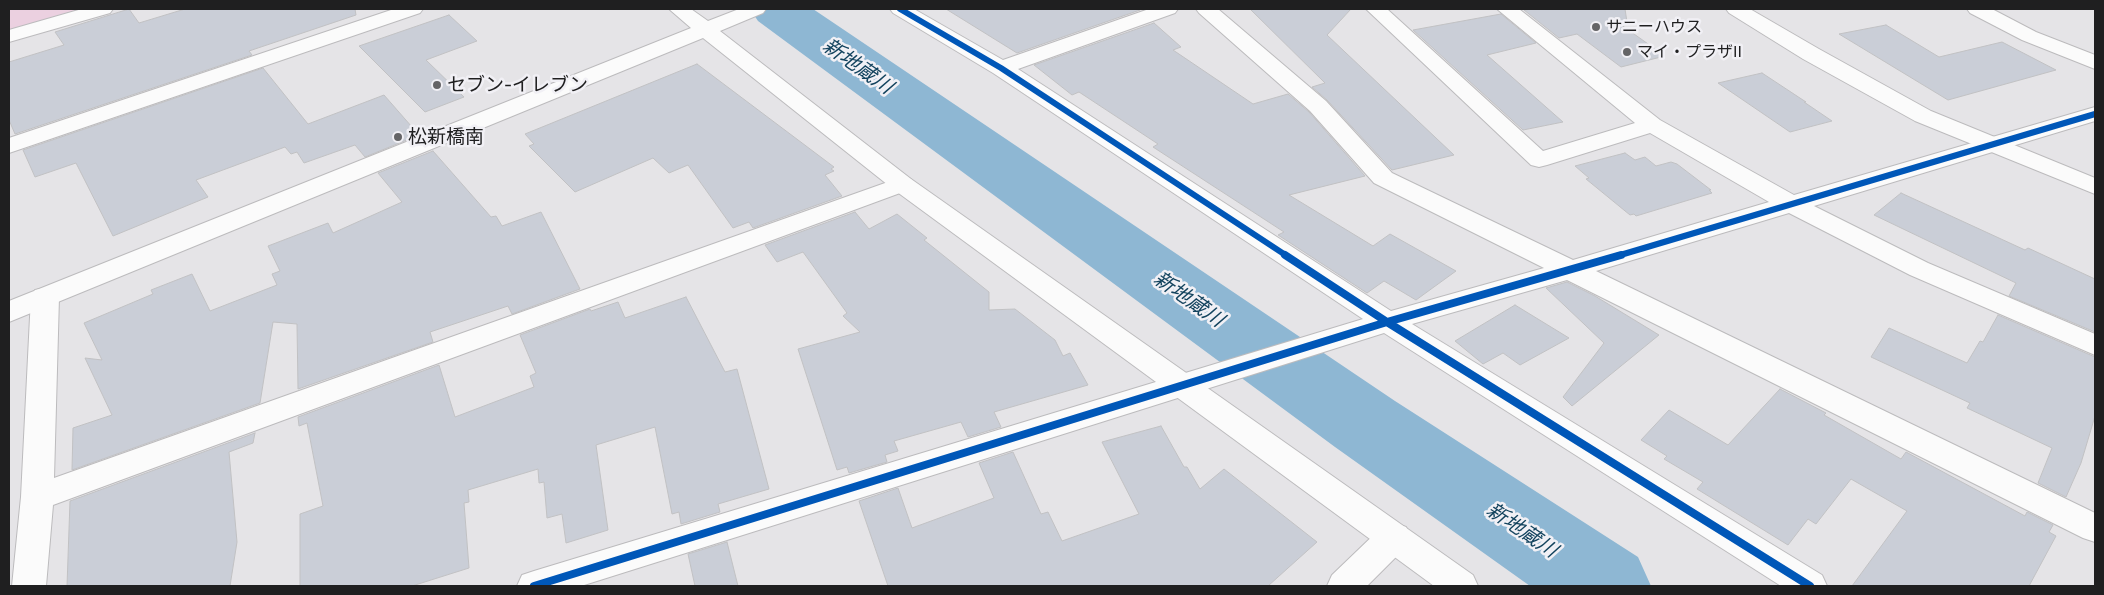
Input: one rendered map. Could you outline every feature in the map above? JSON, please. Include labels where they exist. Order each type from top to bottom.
[{"type":"street","points":[[9,36],[103,9]]},
{"type":"street","points":[[9,146],[356,18],[412,9]]},
{"type":"street","points":[[679,9],[707,28],[902,184],[1199,381],[1394,536],[1461,586]]},
{"type":"street","points":[[9,312],[756,9]]},
{"type":"street","points":[[900,9],[1001,68],[1387,322],[1810,586]]},
{"type":"street","points":[[1001,68],[1168,9]]},
{"type":"street","points":[[1206,9],[1318,106],[1383,178],[2095,528]]},
{"type":"street","points":[[1376,9],[1539,160],[1652,125]]},
{"type":"street","points":[[1506,9],[1652,125],[1792,204],[1919,269],[2095,345]]},
{"type":"street","points":[[1736,9],[1811,54],[1923,116],[2095,188]]},
{"type":"street","points":[[1977,9],[2029,36],[2095,63]]},
{"type":"street","points":[[534,586],[1387,322],[1570,270],[2095,114]]},
{"type":"street","points":[[37,498],[902,184]]},
{"type":"street","points":[[29,586],[37,498],[45,297]]},
{"type":"street","points":[[1344,586],[1394,536]]},
{"type":"shaded area","points":[[9,9],[81,9],[9,30]]},
{"type":"building","points":[[129,9],[139,23],[185,9],[355,9],[356,15],[249,51],[252,55],[15,134],[9,120],[9,62],[64,45],[55,32]]},
{"type":"building","points":[[946,9],[1138,9],[1140,10],[1017,53]]},
{"type":"building","points":[[1250,9],[1351,9],[1327,35],[1454,155],[1392,170],[1327,100],[1312,87],[1325,83]]},
{"type":"building","points":[[1625,9],[1627,22],[1620,24],[1665,56],[1621,67],[1577,34],[1559,38],[1524,10]]},
{"type":"building","points":[[1501,14],[1536,43],[1487,55],[1563,122],[1523,130],[1413,30]]},
{"type":"building","points":[[449,15],[477,41],[426,60],[464,97],[425,112],[359,46]]},
{"type":"building","points":[[1154,23],[1181,47],[1173,50],[1253,104],[1288,94],[1309,112],[1365,176],[1289,195],[1373,246],[1390,234],[1456,271],[1416,300],[1384,281],[1367,293],[1278,235],[1284,232],[1153,147],[1158,144],[1079,92],[1072,95],[1034,65]]},
{"type":"building","points":[[1886,25],[1939,57],[2002,42],[2056,70],[1948,100],[1839,34]]},
{"type":"building","points":[[697,64],[834,167],[831,169],[834,171],[825,175],[842,196],[753,228],[749,222],[733,228],[688,165],[669,173],[653,158],[575,192],[529,146],[534,144],[525,134]]},
{"type":"building","points":[[263,68],[308,124],[384,95],[419,135],[365,157],[355,145],[304,163],[297,152],[291,154],[285,147],[196,180],[208,197],[113,236],[76,163],[35,177],[23,150]]},
{"type":"building","points":[[1762,73],[1832,121],[1790,132],[1718,83]]},
{"type":"building","points":[[433,151],[491,217],[496,216],[502,226],[541,212],[580,289],[512,314],[508,306],[430,332],[433,342],[298,389],[297,324],[273,322],[260,403],[72,470],[73,428],[112,415],[85,358],[102,360],[84,323],[153,294],[151,290],[192,274],[210,311],[277,285],[272,274],[280,271],[268,246],[328,223],[333,233],[402,202],[378,173]]},
{"type":"building","points":[[1625,153],[1635,160],[1645,157],[1656,166],[1671,162],[1677,164],[1711,190],[1709,190],[1712,193],[1636,216],[1634,214],[1630,215],[1586,179],[1589,178],[1575,166]]},
{"type":"building","points":[[1901,193],[2025,250],[2028,248],[2095,279],[2095,332],[2009,296],[2016,283],[1874,215]]},
{"type":"building","points":[[855,212],[869,229],[897,214],[927,238],[924,240],[989,292],[989,310],[1015,309],[1055,340],[1063,356],[1070,353],[1088,385],[994,412],[1001,427],[968,437],[961,422],[894,441],[898,451],[885,455],[887,462],[849,473],[847,467],[837,470],[798,349],[860,332],[843,316],[847,313],[803,252],[777,262],[765,245]]},
{"type":"building","points":[[1567,282],[1595,296],[1659,335],[1572,406],[1563,397],[1604,343],[1546,288]]},
{"type":"building","points":[[686,297],[725,372],[737,369],[769,489],[718,504],[720,512],[681,524],[679,512],[672,514],[655,427],[596,445],[608,530],[566,543],[562,514],[547,518],[544,482],[539,483],[538,469],[468,490],[469,502],[464,503],[469,568],[412,586],[300,586],[300,514],[323,506],[307,423],[299,426],[298,417],[439,365],[455,417],[534,387],[530,376],[536,373],[520,335],[590,309],[591,311],[618,302],[625,318]]},
{"type":"building","points":[[1515,305],[1569,338],[1520,365],[1503,353],[1483,364],[1455,341]]},
{"type":"building","points":[[1998,315],[2095,357],[2095,416],[2081,463],[2066,497],[2038,483],[2052,448],[1967,408],[1970,403],[1871,357],[1889,328],[1967,363],[1980,341],[1983,342]]},
{"type":"building","points":[[1780,389],[1826,413],[1824,415],[1901,459],[1906,452],[2025,516],[2027,512],[2053,525],[2049,532],[2056,536],[2029,586],[1852,586],[1907,511],[1851,479],[1816,524],[1808,519],[1788,545],[1697,489],[1703,482],[1664,459],[1667,456],[1641,440],[1669,410],[1728,445]]},
{"type":"building","points":[[1161,426],[1184,467],[1187,467],[1200,489],[1224,469],[1317,542],[1268,586],[888,586],[859,501],[898,488],[912,528],[994,498],[979,463],[1013,452],[1041,514],[1048,512],[1062,541],[1139,514],[1102,442]]},
{"type":"building","points":[[255,433],[253,443],[229,452],[237,542],[230,586],[67,586],[70,501]]},
{"type":"building","points":[[727,542],[738,586],[695,586],[688,554]]},
{"type":"waterway","name":"新地蔵川","points":[[777,9],[1365,424],[1604,586]]},
{"type":"cycle path","points":[[900,9],[1001,68],[1387,322],[1810,586]]},
{"type":"cycle path","points":[[534,586],[1387,322],[1570,270],[2095,114]]},
{"type":"place","name":"サニーハウス","points":[[1596,27]]},
{"type":"place","name":"マイ・プラザII","points":[[1627,52]]},
{"type":"place","name":"セブン-イレブン","points":[[437,85]]},
{"type":"place","name":"松新橋南","points":[[398,137]]}]
